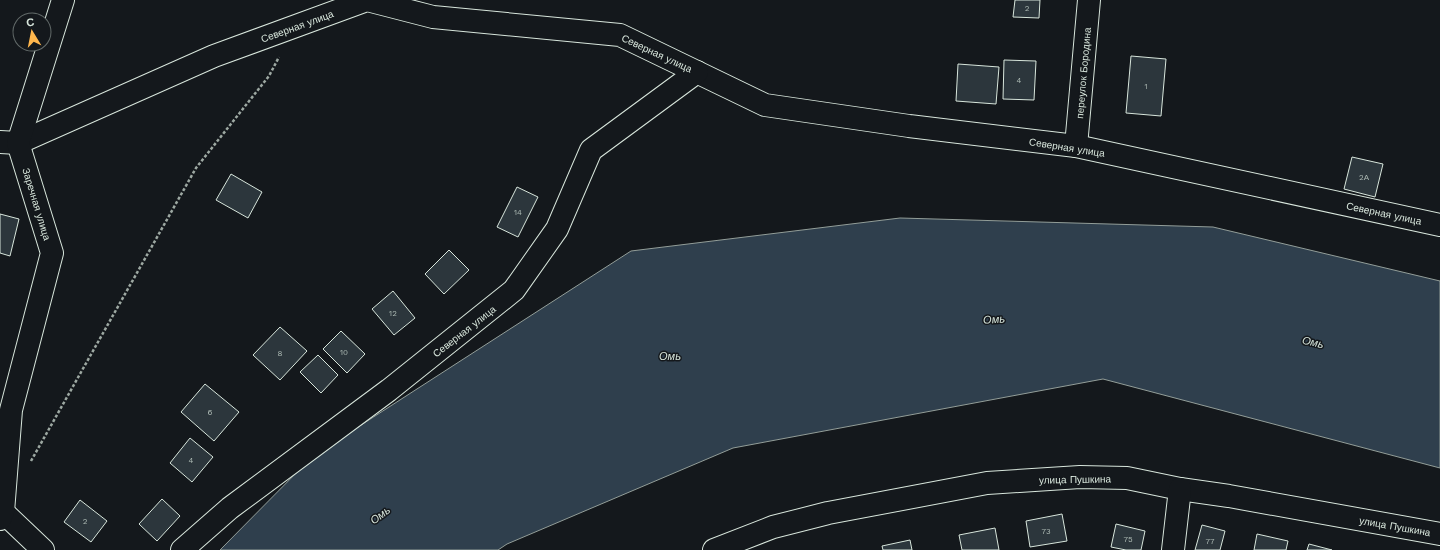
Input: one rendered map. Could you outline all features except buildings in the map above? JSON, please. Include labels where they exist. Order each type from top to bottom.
[{"type":"street","points":[[9,143],[63,0]]},
{"type":"street","name":"Северная улица","points":[[9,143],[214,56],[366,0],[433,17],[620,35],[765,105],[909,126],[1076,146],[1440,225]]},
{"type":"street","name":"переулок Бородина","points":[[1076,146],[1089,0]]},
{"type":"street","name":"Северная улица","points":[[182,550],[230,508],[389,390],[514,290],[557,229],[591,150],[697,72]]},
{"type":"street","name":"Заречная улица","points":[[1,515],[11,410],[52,253],[9,143]]},
{"type":"street","name":"улица Пушкина","points":[[714,550],[773,527],[828,513],[987,483],[1080,477],[1127,478],[1180,489],[1229,496],[1440,534]]},
{"type":"street","points":[[1173,550],[1180,489]]},
{"type":"street","points":[[1,515],[43,550]]},
{"type":"path","points":[[30,464],[196,168],[269,76],[296,26]]},
{"type":"water","name":"Омь","points":[[900,218],[1213,227],[1440,281],[1440,468],[1103,379],[733,448],[507,544],[498,550],[220,550],[313,456],[631,251]]}]
